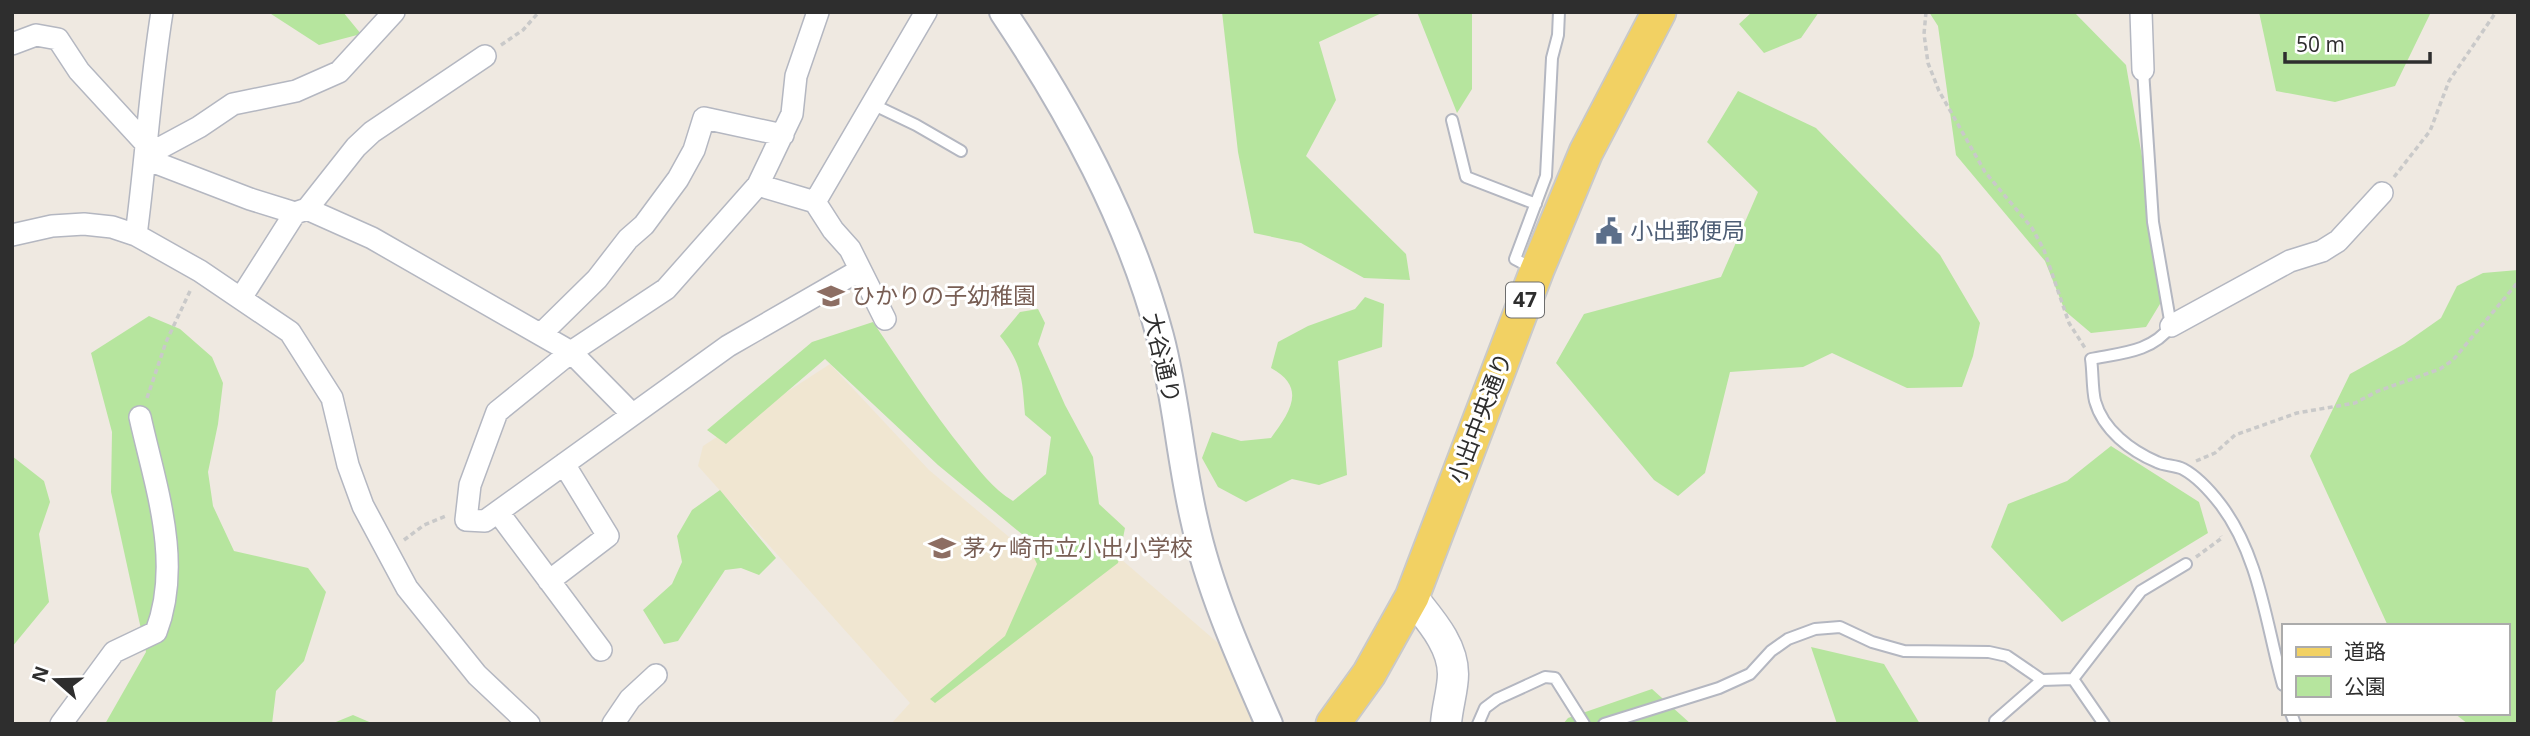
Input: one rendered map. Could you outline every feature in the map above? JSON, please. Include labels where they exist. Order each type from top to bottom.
[{"type":"main road","name":"小出中央通り","points":[[1412,597],[1537,270],[1586,152],[1659,12]]},
{"type":"main road","name":"47","points":[[1333,724],[1369,674],[1412,597]]},
{"type":"main road","points":[[1412,597],[1441,637],[1451,657],[1453,675],[1446,724]]},
{"type":"street","points":[[136,235],[147,122],[162,12]]},
{"type":"street","points":[[146,153],[199,127],[233,104],[296,90],[339,72],[394,12]]},
{"type":"street","points":[[818,12],[796,76],[792,114],[758,185],[666,289],[571,352],[496,412],[470,485],[466,520],[485,521],[728,346],[860,270]]},
{"type":"street","points":[[814,202],[926,12]]},
{"type":"street","name":"大谷通り","points":[[1003,12],[1064,111],[1105,186],[1145,288],[1166,364],[1195,523],[1220,605],[1269,724]]},
{"type":"street","points":[[2141,12],[2143,70]]},
{"type":"street","points":[[12,44],[36,36],[58,39],[79,71],[146,153],[250,199],[301,211],[372,238],[571,352],[632,414]]},
{"type":"street","points":[[241,298],[301,211],[356,147],[372,132],[485,56]]},
{"type":"street","points":[[541,334],[597,279],[628,239],[644,225],[678,179],[694,150],[704,118],[783,135]]},
{"type":"street","points":[[758,185],[814,202],[850,249],[885,319]]},
{"type":"street","points":[[2171,326],[2290,261],[2322,251],[2338,240],[2382,193]]},
{"type":"street","points":[[12,235],[52,226],[84,224],[111,227],[136,235],[200,271],[290,332],[332,398],[348,465],[363,506],[407,589],[477,675],[529,724]]},
{"type":"street","points":[[61,724],[114,652],[156,632],[161,618],[166,587],[167,536],[140,417]]},
{"type":"street","points":[[549,581],[608,536],[564,464]]},
{"type":"street","points":[[498,512],[601,650]]},
{"type":"street","points":[[613,724],[630,699],[656,675]]},
{"type":"lane","points":[[1537,270],[1515,259],[1546,176],[1552,58],[1558,35],[1559,12]]},
{"type":"lane","points":[[2143,70],[2153,222],[2171,326],[2163,337],[2147,347],[2091,359],[2095,401],[2106,427],[2158,463],[2182,468],[2203,484],[2217,501],[2241,537],[2262,597],[2282,681]]},
{"type":"lane","points":[[872,104],[961,150]]},
{"type":"lane","points":[[1452,120],[1466,177],[1536,204]]},
{"type":"lane","points":[[1604,724],[1719,688],[1750,674],[1771,651],[1788,639],[1815,629],[1840,627],[1872,642],[1904,651],[1989,652],[2007,656],[2042,680],[2073,679],[2114,629],[2141,590],[2186,564]]},
{"type":"lane","points":[[1478,724],[1485,708],[1497,699],[1545,677],[1555,678],[1584,724]]},
{"type":"lane","points":[[2073,679],[2104,724]]},
{"type":"lane","points":[[1995,721],[2042,680]]},
{"type":"path","points":[[485,56],[523,30],[539,12]]},
{"type":"path","points":[[1926,12],[1924,34],[1928,63],[1939,91],[1985,172],[2032,228],[2043,250],[2069,323],[2091,359]]},
{"type":"path","points":[[2382,193],[2430,131],[2449,81],[2496,12]]},
{"type":"path","points":[[140,417],[166,342],[200,271]]},
{"type":"path","points":[[2182,468],[2215,453],[2235,435],[2297,413],[2355,404],[2378,391],[2440,369],[2453,360],[2518,282]]},
{"type":"path","points":[[2186,564],[2222,538],[2217,501]]},
{"type":"path","points":[[396,546],[424,525],[467,508]]},
{"type":"shaded area","name":"茅ヶ崎市立小出小学校","points":[[830,364],[929,470],[1015,542],[1079,499],[1114,553],[1218,643],[1255,724],[891,724],[910,703],[698,466],[703,446]]},
{"type":"green space","points":[[268,12],[343,12],[361,34],[319,45]]},
{"type":"green space","points":[[1222,12],[1384,12],[1319,42],[1336,100],[1306,156],[1406,254],[1410,280],[1364,278],[1301,243],[1254,233],[1238,152]]},
{"type":"green space","points":[[1417,12],[1472,12],[1472,89],[1457,113]]},
{"type":"green space","points":[[1752,12],[1819,12],[1801,38],[1764,53],[1739,24]]},
{"type":"green space","points":[[1929,12],[2074,12],[2126,65],[2166,294],[2146,327],[2091,333],[2065,311],[2045,261],[1956,155],[1938,26]]},
{"type":"green space","points":[[2259,12],[2431,12],[2395,86],[2335,102],[2276,91]]},
{"type":"green space","points":[[1738,91],[1816,128],[1940,255],[1980,323],[1973,356],[1962,387],[1907,388],[1832,353],[1803,367],[1730,372],[1705,473],[1678,496],[1654,480],[1556,363],[1584,314],[1721,277],[1758,192],[1707,142]]},
{"type":"green space","points":[[2518,270],[2518,724],[2468,724],[2457,715],[2509,715],[2509,624],[2387,624],[2310,456],[2350,374],[2404,344],[2441,318],[2457,286],[2483,273]]},
{"type":"green space","points":[[1365,297],[1384,304],[1382,347],[1338,361],[1347,475],[1319,485],[1292,479],[1246,502],[1218,487],[1202,458],[1212,432],[1241,441],[1271,438],[1289,410],[1292,392],[1289,384],[1271,368],[1278,342],[1308,326],[1355,309]]},
{"type":"green space","points":[[1038,309],[1045,323],[1038,344],[1065,405],[1093,457],[1099,504],[1125,528],[1118,563],[935,703],[930,699],[1005,636],[1037,564],[1023,535],[938,465],[825,359],[726,444],[707,430],[812,342],[873,322],[952,435],[986,478],[1013,501],[1046,474],[1051,437],[1025,415],[1020,373],[1008,346],[1000,336],[1020,312]]},
{"type":"green space","points":[[149,316],[180,329],[212,357],[223,383],[208,472],[213,506],[234,551],[308,568],[326,592],[304,661],[276,691],[272,724],[105,724],[146,652],[111,492],[112,432],[91,353]]},
{"type":"green space","points":[[2111,446],[2199,502],[2208,533],[2062,622],[1991,547],[2008,504],[2067,481]]},
{"type":"green space","points":[[12,456],[44,481],[50,502],[39,534],[49,602],[12,647]]},
{"type":"green space","points":[[720,490],[776,558],[759,575],[741,568],[725,570],[678,641],[664,644],[643,610],[672,584],[682,562],[677,536],[692,510]]},
{"type":"green space","points":[[1811,647],[1884,664],[1920,724],[1837,724]]},
{"type":"green space","points":[[1652,689],[1691,724],[1563,724],[1568,718]]},
{"type":"green space","points":[[353,715],[374,724],[331,724]]},
{"type":"place","name":"小出郵便局","points":[[1609,231]]},
{"type":"place","name":"ひかりの子幼稚園","points":[[831,296]]},
{"type":"place","name":"茅ヶ崎市立小出小学校","points":[[942,548]]}]
